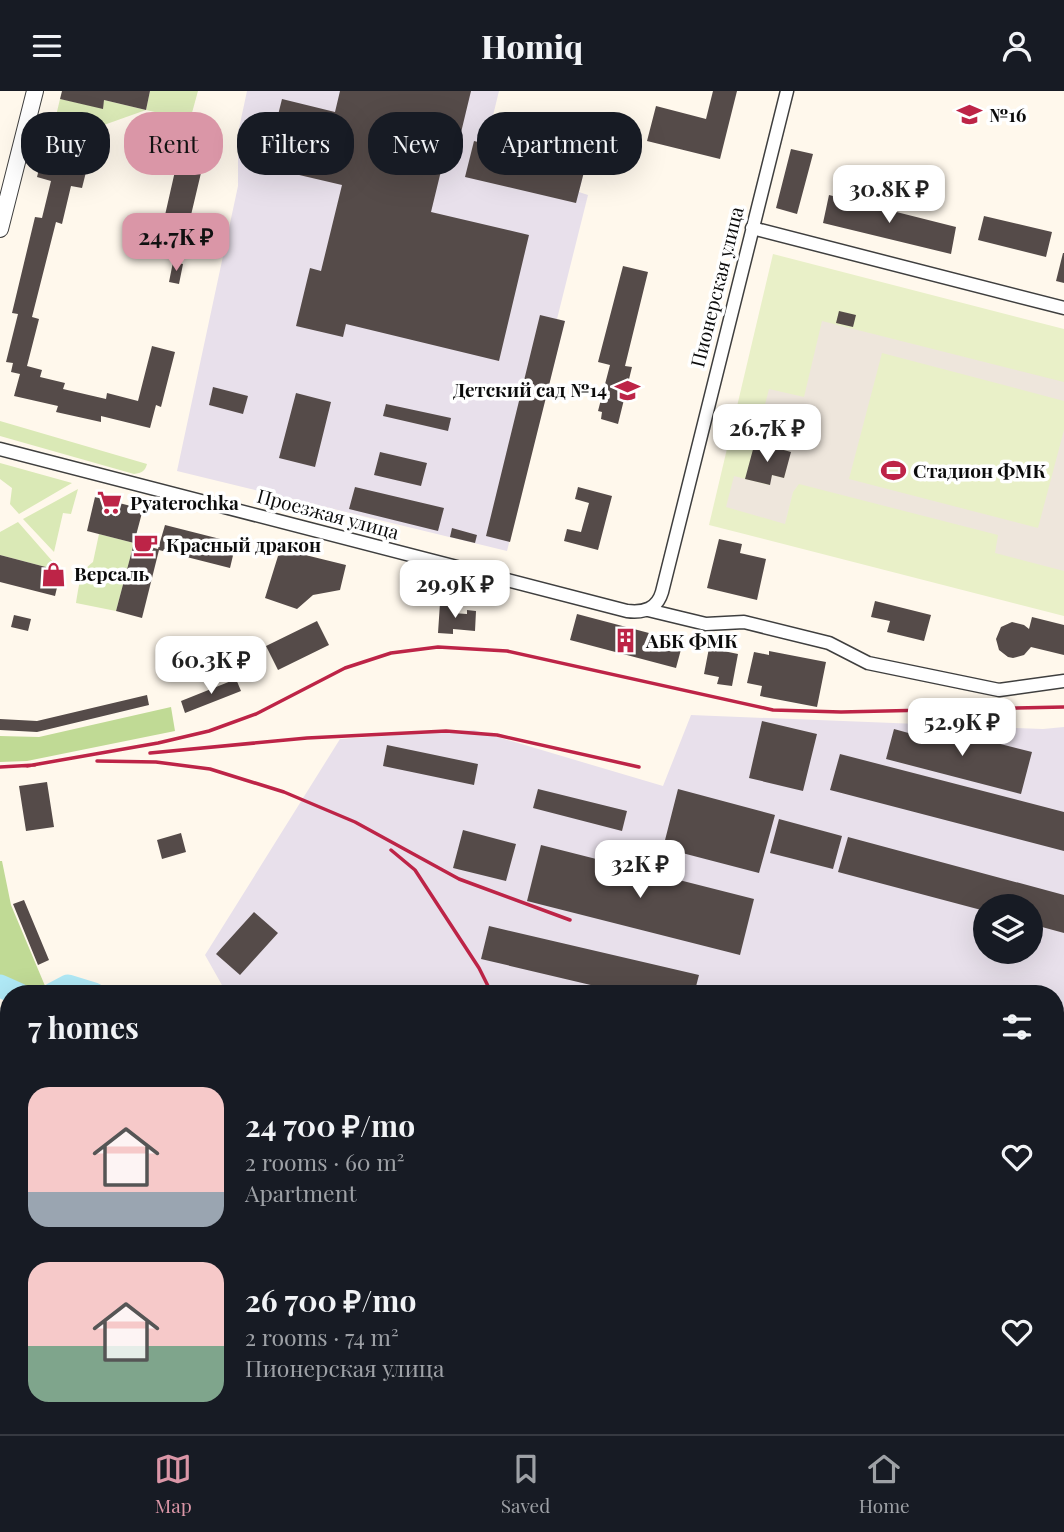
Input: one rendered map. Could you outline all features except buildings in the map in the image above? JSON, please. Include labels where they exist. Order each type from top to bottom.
[{"type":"street","points":[[0,229],[35,91]]},
{"type":"street","name":"Пионерская улица","points":[[648,610],[655,606],[662,592],[787,91]]},
{"type":"street","points":[[751,228],[1064,308]]},
{"type":"street","name":"Проезжая улица","points":[[0,449],[627,611],[648,610],[706,624],[744,622],[829,643],[868,663],[999,690],[1064,681]]},
{"type":"shaded area","points":[[247,91],[499,91],[494,112],[477,112],[477,175],[583,175],[579,192],[588,195],[557,319],[565,321],[507,551],[177,471],[238,186],[238,175],[354,175],[354,112],[242,112]]},
{"type":"shaded area","points":[[822,321],[1064,382],[1064,401],[882,353],[849,479],[1038,528],[1064,430],[1064,571],[995,553],[998,535],[799,484],[793,492],[785,524],[726,507],[734,476],[769,485],[772,475],[784,478],[790,452],[755,442],[760,423],[735,416],[737,405],[763,412],[769,389],[804,397]]},
{"type":"shaded area","points":[[691,715],[1043,729],[1064,727],[1064,985],[222,985],[205,955],[340,739],[474,730],[663,786]]},
{"type":"green space","points":[[150,91],[198,91],[192,112],[146,110]]},
{"type":"green space","points":[[60,99],[102,108],[104,100],[146,110],[124,112],[124,118],[110,123],[110,112],[57,112]]},
{"type":"green space","name":"Стадион ФМК","points":[[773,254],[1064,329],[1064,616],[709,525]]},
{"type":"green space","points":[[0,421],[147,464],[143,471],[134,474],[0,436]]},
{"type":"green space","points":[[0,463],[72,483],[19,514],[10,504],[12,488],[0,479]]},
{"type":"green space","points":[[78,489],[71,514],[63,513],[54,552],[23,519]]},
{"type":"green space","points":[[18,522],[61,571],[0,555],[0,532]]},
{"type":"green space","points":[[99,534],[134,543],[116,611],[76,603],[82,575],[93,562]]},
{"type":"green space","points":[[171,707],[175,731],[27,761],[0,762],[0,736],[39,737]]},
{"type":"green space","points":[[2,861],[11,905],[45,985],[11,985],[0,980]]},
{"type":"railway","points":[[27,766],[158,743],[209,731],[256,714],[345,668],[391,653],[438,647],[507,651],[773,710],[841,712],[1064,707]]},
{"type":"railway","points":[[150,753],[307,738],[446,731],[497,735],[639,767]]},
{"type":"railway","points":[[97,761],[156,762],[210,769],[284,792],[355,822],[459,879],[570,920]]},
{"type":"railway","points":[[0,767],[35,765]]},
{"type":"railway","points":[[391,850],[415,870],[488,985]]},
{"type":"place","name":"№16","points":[[969,115]]},
{"type":"place","name":"Детский сад №14","points":[[627,390]]},
{"type":"place","name":"Стадион ФМК","points":[[893,471]]},
{"type":"place","name":"Pyaterochka","points":[[110,503]]},
{"type":"place","name":"Красный дракон","points":[[146,545]]},
{"type":"place","name":"Версаль","points":[[54,574]]},
{"type":"place","name":"АБК ФМК","points":[[626,641]]}]
